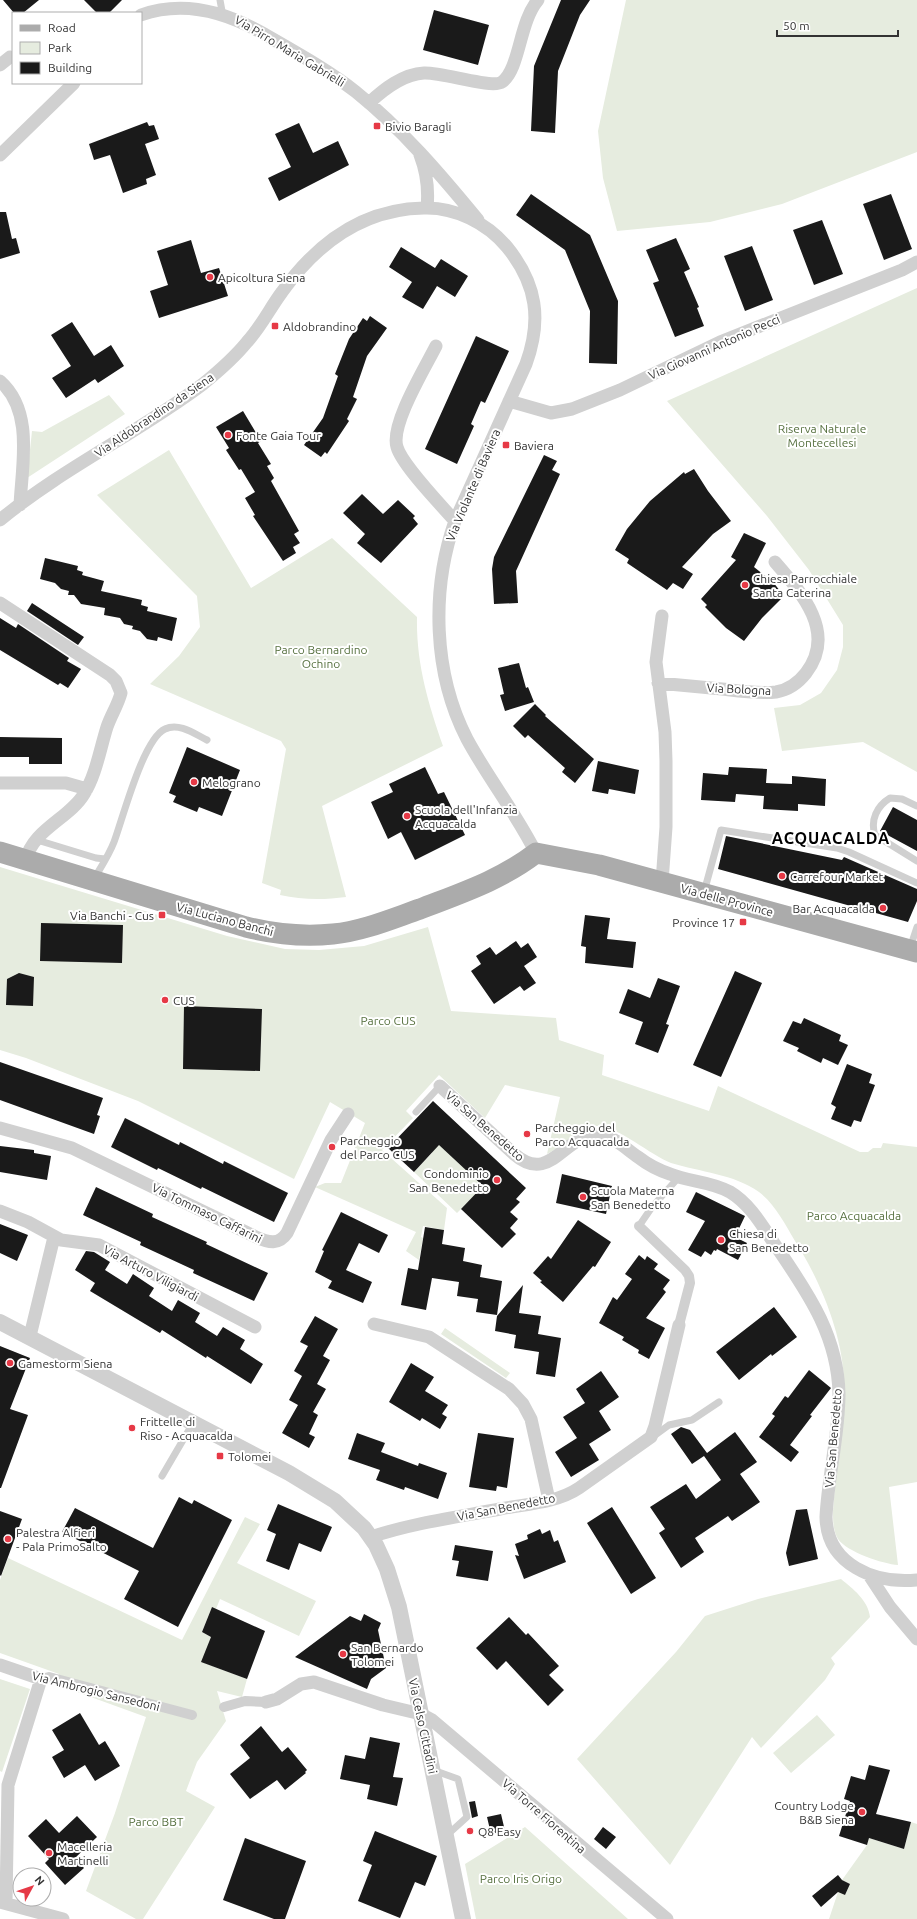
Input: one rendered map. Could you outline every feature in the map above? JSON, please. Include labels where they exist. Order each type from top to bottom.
[{"type":"main road","name":"Via Luciano Banchi","points":[[0,852],[261,931],[298,935],[325,935],[370,926],[448,898],[504,875],[517,868],[536,853]]},
{"type":"main road","name":"Via delle Province","points":[[536,853],[599,864],[913,951]]},
{"type":"street","name":"Via Pirro Maria Gabrielli","points":[[142,14],[158,5],[180,0],[221,5],[323,69],[369,103],[442,176],[483,226]]},
{"type":"street","points":[[369,103],[391,85],[417,74],[446,75],[492,86],[502,82],[512,69],[525,23],[530,10],[538,0]]},
{"type":"street","points":[[0,155],[73,84]]},
{"type":"street","name":"Via Pirro Maria Gabrielli","points":[[419,153],[428,178],[429,191],[427,208]]},
{"type":"street","name":"Via Violante di Baviera","points":[[427,208],[444,209],[459,213],[483,226],[505,245],[522,268],[530,288],[535,310],[536,324],[532,348],[456,521],[444,560],[440,601],[440,644],[445,675],[456,712],[466,737],[522,826],[536,853]]},
{"type":"street","name":"Via Aldobrandino da Siena","points":[[0,520],[20,505],[172,405],[215,374],[251,338],[297,271],[309,258],[329,241],[360,223],[382,214],[403,209],[427,208]]},
{"type":"street","name":"Via Giovanni Antonio Pecci","points":[[509,401],[551,413],[577,407],[620,390],[720,342],[902,270],[917,262]]},
{"type":"street","points":[[436,346],[399,421],[395,438],[399,453],[404,461],[456,521]]},
{"type":"street","points":[[0,381],[12,393],[18,403],[21,414],[23,453],[20,505]]},
{"type":"street","name":"Via Bologna","points":[[658,683],[736,691],[770,692],[782,691],[789,688],[802,678],[817,654],[819,646],[817,627],[809,605],[776,562]]},
{"type":"street","points":[[0,603],[110,676],[120,687],[120,698],[110,718],[87,789],[77,804],[37,840],[31,848],[26,860]]},
{"type":"street","points":[[662,616],[657,647],[656,672],[665,732],[666,761],[666,827],[662,882]]},
{"type":"street","points":[[0,783],[66,783],[87,789]]},
{"type":"street","name":"Via San Benedetto","points":[[440,1086],[518,1158],[528,1163],[545,1164],[580,1139],[591,1135],[603,1136],[615,1141],[650,1165],[679,1178],[718,1187],[741,1200],[756,1218],[807,1292],[818,1311],[833,1353],[839,1393],[826,1510],[826,1526],[830,1540],[839,1553],[855,1567],[869,1575],[890,1607],[917,1639]]},
{"type":"street","name":"Via Tommaso Caffarini","points":[[0,1128],[71,1152],[256,1237],[268,1242],[276,1242],[281,1240],[287,1233],[324,1153],[348,1114]]},
{"type":"street","name":"Via Arturo Viligiardi","points":[[0,1211],[28,1222],[54,1237],[71,1243],[88,1242],[99,1245],[255,1327]]},
{"type":"street","points":[[639,1226],[685,1270],[689,1276],[690,1283],[655,1426],[649,1440]]},
{"type":"street","points":[[30,1336],[54,1237]]},
{"type":"street","name":"Via Celso Cittadini","points":[[0,1322],[30,1336],[194,1422],[322,1493],[345,1509],[371,1537],[385,1564],[396,1595],[462,1919]]},
{"type":"street","points":[[374,1324],[429,1337],[496,1379],[514,1394],[526,1409],[531,1419],[549,1500]]},
{"type":"street","name":"Via San Benedetto","points":[[371,1537],[426,1522],[549,1500],[575,1491],[649,1440]]},
{"type":"street","points":[[869,1575],[898,1581],[917,1580]]},
{"type":"street","name":"Via Ambrogio Sansedoni","points":[[0,1665],[42,1679],[49,1677],[192,1715]]},
{"type":"street","points":[[42,1679],[4,1783],[3,1902],[63,1919]]},
{"type":"street","points":[[224,1707],[245,1701],[266,1702],[277,1699],[301,1684],[314,1682],[383,1706],[421,1714]]},
{"type":"street","name":"Via Torre Fiorentina","points":[[421,1714],[437,1723],[667,1919]]},
{"type":"lane","points":[[93,880],[114,842],[137,774],[157,735],[165,728],[178,727],[207,740]]},
{"type":"lane","points":[[917,806],[902,799],[890,798],[882,803],[874,818],[872,827],[875,835],[917,861]]},
{"type":"lane","points":[[703,894],[721,830],[837,848],[917,883]]},
{"type":"lane","points":[[37,840],[96,858],[105,859]]},
{"type":"lane","points":[[913,951],[917,927]]},
{"type":"lane","points":[[416,1112],[440,1086]]},
{"type":"lane","points":[[639,1226],[652,1207],[679,1178]]},
{"type":"lane","name":"Via San Benedetto","points":[[649,1440],[670,1424],[688,1422],[719,1402]]},
{"type":"lane","points":[[162,1476],[194,1422]]},
{"type":"lane","points":[[432,1770],[458,1779],[467,1816],[446,1836]]},
{"type":"green space","points":[[626,0],[917,0],[917,152],[782,204],[710,222],[617,231],[603,178],[598,131]]},
{"type":"green space","name":"Riserva Naturale Montecellesi","points":[[917,288],[917,772],[863,742],[782,751],[774,708],[800,705],[821,693],[837,670],[843,647],[843,625],[809,570],[767,516],[667,401]]},
{"type":"green space","points":[[109,395],[125,414],[27,478],[32,431],[42,432]]},
{"type":"green space","name":"Parco Bernardino Ochino","points":[[169,450],[251,588],[332,538],[417,617],[417,634],[424,683],[432,714],[443,746],[322,806],[346,897],[313,899],[288,897],[280,895],[281,890],[262,883],[286,749],[281,741],[150,684],[179,656],[200,627],[197,596],[97,495]]},
{"type":"green space","points":[[0,867],[227,936],[285,949],[319,950],[364,946],[428,927],[451,1011],[556,1018],[559,1040],[604,1055],[602,1075],[709,1111],[718,1086],[860,1152],[868,1152],[873,1148],[881,1148],[883,1143],[917,1147],[917,1482],[889,1487],[898,1565],[875,1560],[857,1553],[843,1544],[836,1536],[833,1511],[844,1387],[843,1364],[835,1327],[821,1290],[804,1256],[770,1202],[759,1192],[728,1177],[671,1163],[619,1133],[599,1126],[584,1129],[547,1154],[560,1097],[505,1085],[485,1118],[439,1075],[406,1111],[413,1118],[382,1150],[447,1208],[444,1230],[423,1226],[421,1237],[423,1238],[419,1260],[406,1251],[416,1232],[315,1187],[325,1183],[341,1183],[365,1123],[330,1102],[294,1179],[138,1101],[26,1058],[0,1050]]},
{"type":"green space","points":[[432,1134],[498,1200],[473,1197],[457,1213],[414,1172],[432,1153]]},
{"type":"green space","points":[[445,1328],[510,1373],[506,1378],[441,1334]]},
{"type":"green space","name":"Parco BBT","points":[[245,1517],[260,1524],[237,1563],[316,1601],[299,1636],[220,1599],[216,1609],[212,1607],[202,1632],[211,1637],[202,1662],[247,1679],[242,1697],[217,1691],[226,1721],[197,1762],[186,1791],[215,1807],[143,1919],[136,1919],[86,1891],[115,1813],[146,1717],[55,1684],[59,1674],[0,1653],[0,1580],[8,1558],[182,1640]]},
{"type":"green space","points":[[841,1579],[863,1600],[869,1611],[870,1617],[831,1658],[835,1664],[825,1680],[761,1748],[752,1737],[670,1865],[577,1759],[676,1652],[705,1616],[758,1599]]},
{"type":"green space","points":[[0,1679],[30,1689],[2,1772],[0,1771]]},
{"type":"green space","points":[[817,1715],[835,1735],[791,1773],[773,1753]]},
{"type":"green space","points":[[911,1822],[917,1824],[917,1919],[829,1919],[838,1892],[845,1895],[850,1884],[842,1880],[867,1845],[869,1838],[904,1849]]},
{"type":"green space","name":"Parco Iris Origo","points":[[525,1827],[628,1919],[476,1919],[465,1864]]},
{"type":"building","points":[[3,0],[39,0],[24,12],[13,12]]},
{"type":"building","points":[[84,0],[122,0],[110,12],[96,12]]},
{"type":"building","points":[[561,0],[590,0],[580,15],[558,71],[555,133],[531,131],[534,66]]},
{"type":"building","points":[[434,10],[489,25],[478,65],[423,50]]},
{"type":"building","points":[[147,122],[149,126],[154,125],[159,139],[145,144],[156,175],[146,179],[147,184],[123,193],[110,155],[94,160],[89,144]]},
{"type":"building","points":[[299,123],[313,153],[338,141],[349,165],[279,201],[268,178],[291,167],[275,134]]},
{"type":"building","points":[[531,194],[590,235],[618,301],[617,364],[589,363],[590,311],[565,250],[516,215]]},
{"type":"building","points":[[891,194],[912,249],[884,260],[863,204]]},
{"type":"building","points":[[0,212],[6,212],[12,239],[16,238],[20,253],[0,259]]},
{"type":"building","points":[[822,220],[843,274],[814,285],[793,230]]},
{"type":"building","points":[[676,238],[690,269],[684,272],[699,307],[697,308],[704,326],[675,337],[653,283],[659,281],[646,250]]},
{"type":"building","points":[[191,240],[201,273],[219,268],[228,296],[159,318],[150,291],[168,285],[157,251]]},
{"type":"building","points":[[752,246],[773,300],[745,311],[724,256]]},
{"type":"building","points":[[401,247],[435,268],[441,259],[468,276],[455,297],[437,286],[423,309],[402,297],[412,282],[389,267]]},
{"type":"building","points":[[370,316],[387,328],[367,356],[353,397],[357,399],[347,419],[349,421],[327,454],[325,452],[321,457],[304,445],[323,418],[338,376],[335,374],[349,339],[363,318],[367,321]]},
{"type":"building","points":[[72,322],[94,356],[111,345],[124,366],[98,383],[95,379],[66,398],[52,378],[71,366],[51,335]]},
{"type":"building","points":[[476,336],[509,351],[485,403],[481,401],[471,424],[474,426],[457,464],[425,449]]},
{"type":"building","points":[[243,411],[261,441],[258,443],[271,464],[267,466],[274,478],[271,481],[299,531],[294,534],[300,543],[293,547],[296,553],[283,561],[253,516],[255,515],[245,498],[255,492],[241,469],[239,470],[226,450],[229,448],[216,427]]},
{"type":"building","points":[[544,455],[557,461],[552,470],[560,474],[516,571],[518,603],[494,604],[492,569],[494,557]]},
{"type":"building","points":[[694,469],[708,491],[731,521],[713,534],[682,567],[693,574],[683,589],[673,583],[667,590],[627,563],[629,559],[615,550],[627,529],[650,501],[684,472],[685,474]]},
{"type":"building","points":[[362,494],[383,514],[398,500],[415,516],[413,518],[418,524],[381,563],[357,543],[365,534],[343,513]]},
{"type":"building","name":"Chiesa Parrocchiale Santa Caterina","points":[[744,533],[766,543],[754,567],[773,582],[784,596],[762,618],[744,641],[726,628],[705,607],[707,605],[701,599],[736,560],[731,557]]},
{"type":"building","points":[[45,558],[78,566],[77,570],[83,572],[82,575],[104,581],[101,591],[142,600],[141,605],[148,607],[147,611],[177,618],[172,641],[158,637],[157,641],[147,639],[140,631],[132,629],[133,626],[124,624],[120,618],[104,615],[105,608],[81,604],[74,595],[68,595],[69,591],[61,589],[55,583],[40,579]]},
{"type":"building","points":[[32,603],[84,637],[78,645],[27,611]]},
{"type":"building","points":[[0,618],[16,628],[18,624],[69,658],[67,661],[81,669],[68,688],[60,683],[58,685],[0,650]]},
{"type":"building","points":[[519,663],[526,688],[528,687],[534,702],[505,711],[500,695],[504,694],[498,668]]},
{"type":"building","points":[[535,704],[546,715],[545,716],[594,759],[575,783],[562,772],[565,768],[528,735],[525,738],[513,726]]},
{"type":"building","points":[[0,737],[62,738],[62,764],[29,764],[29,757],[0,757]]},
{"type":"building","points":[[187,747],[240,770],[222,816],[199,807],[197,812],[173,802],[176,796],[169,793]]},
{"type":"building","points":[[598,761],[639,770],[635,794],[609,789],[608,794],[592,791]]},
{"type":"building","points":[[425,767],[438,794],[444,792],[465,835],[415,860],[401,832],[388,839],[371,802],[393,792],[389,784]]},
{"type":"building","points":[[729,767],[767,769],[766,783],[792,784],[792,776],[826,779],[825,806],[798,804],[798,811],[763,809],[764,796],[736,794],[735,802],[701,800],[703,773],[728,775]]},
{"type":"building","points":[[893,807],[917,820],[917,851],[880,831]]},
{"type":"building","points":[[726,836],[842,860],[844,857],[917,889],[917,901],[908,922],[718,869]]},
{"type":"building","points":[[585,915],[610,918],[607,939],[636,942],[633,968],[585,963],[586,947],[581,946]]},
{"type":"building","points":[[41,923],[123,925],[122,963],[40,961]]},
{"type":"building","points":[[516,941],[521,948],[528,943],[537,957],[524,966],[536,983],[524,991],[520,986],[494,1004],[471,971],[481,964],[476,956],[490,947],[496,955]]},
{"type":"building","points":[[735,971],[762,983],[721,1077],[693,1065]]},
{"type":"building","points":[[19,973],[34,977],[33,1006],[6,1005],[7,979]]},
{"type":"building","points":[[658,978],[680,986],[666,1024],[669,1025],[658,1053],[635,1044],[643,1022],[619,1013],[628,989],[650,998]]},
{"type":"building","points":[[184,1006],[262,1009],[260,1071],[183,1069]]},
{"type":"building","points":[[804,1018],[841,1035],[839,1041],[848,1045],[838,1065],[823,1058],[821,1063],[797,1051],[799,1048],[783,1041],[793,1021],[801,1024]]},
{"type":"building","points":[[0,1062],[103,1098],[97,1115],[100,1116],[94,1134],[0,1100]]},
{"type":"building","points":[[847,1064],[872,1074],[869,1083],[875,1085],[861,1122],[854,1120],[851,1127],[831,1119],[836,1107],[831,1104]]},
{"type":"building","name":"Condominio San Benedetto","points":[[433,1101],[526,1188],[516,1199],[520,1202],[510,1212],[518,1219],[510,1228],[516,1234],[502,1248],[461,1209],[483,1186],[439,1145],[414,1172],[388,1148]]},
{"type":"building","points":[[125,1118],[179,1145],[180,1142],[223,1164],[224,1161],[288,1193],[274,1222],[202,1187],[201,1189],[158,1168],[157,1170],[111,1147]]},
{"type":"building","points":[[0,1146],[34,1150],[34,1153],[51,1156],[47,1180],[0,1172]]},
{"type":"building","name":"Scuola Materna San Benedetto","points":[[562,1174],[612,1186],[606,1214],[556,1203]]},
{"type":"building","points":[[96,1187],[153,1214],[152,1217],[207,1242],[206,1244],[268,1273],[254,1301],[193,1273],[194,1270],[140,1245],[141,1242],[83,1215]]},
{"type":"building","points":[[696,1192],[745,1216],[735,1237],[747,1243],[738,1260],[717,1249],[716,1251],[714,1250],[711,1255],[705,1251],[701,1257],[688,1250],[705,1221],[686,1212]]},
{"type":"building","points":[[341,1212],[388,1235],[379,1253],[359,1243],[346,1270],[372,1282],[363,1303],[328,1288],[332,1281],[315,1272],[324,1251],[322,1250]]},
{"type":"building","points":[[578,1220],[611,1242],[595,1267],[593,1266],[563,1302],[540,1282],[542,1281],[533,1273],[548,1256],[551,1259]]},
{"type":"building","points":[[0,1224],[28,1235],[17,1261],[0,1253]]},
{"type":"building","points":[[425,1227],[444,1230],[442,1244],[465,1248],[463,1261],[482,1265],[480,1277],[502,1281],[497,1315],[476,1312],[478,1299],[457,1296],[459,1282],[432,1278],[426,1310],[401,1305],[408,1268],[418,1270]]},
{"type":"building","points":[[86,1251],[94,1252],[110,1262],[105,1270],[127,1284],[133,1274],[154,1288],[149,1296],[172,1311],[178,1300],[200,1313],[195,1322],[217,1336],[223,1327],[245,1340],[240,1349],[263,1364],[251,1384],[162,1330],[160,1333],[90,1291],[95,1283],[75,1270]]},
{"type":"building","points":[[639,1255],[645,1260],[647,1256],[658,1264],[654,1269],[670,1280],[663,1289],[666,1292],[646,1318],[665,1328],[649,1359],[638,1353],[639,1350],[622,1340],[624,1337],[599,1323],[613,1297],[617,1300],[632,1279],[625,1274]]},
{"type":"building","points":[[523,1285],[519,1313],[541,1316],[538,1334],[561,1338],[555,1377],[536,1374],[539,1352],[514,1348],[516,1335],[495,1331],[497,1316]]},
{"type":"building","points":[[774,1307],[797,1337],[772,1356],[771,1354],[739,1380],[716,1352]]},
{"type":"building","points":[[315,1316],[338,1329],[323,1356],[330,1360],[317,1384],[326,1389],[313,1412],[318,1415],[309,1434],[315,1437],[309,1448],[282,1433],[298,1405],[289,1400],[302,1376],[294,1371],[308,1346],[300,1342]]},
{"type":"building","points":[[0,1346],[30,1358],[10,1409],[28,1415],[1,1488],[0,1488]]},
{"type":"building","points":[[411,1363],[434,1377],[425,1391],[448,1405],[442,1414],[447,1417],[440,1429],[422,1418],[420,1421],[389,1402]]},
{"type":"building","points":[[809,1370],[831,1388],[810,1415],[812,1416],[790,1445],[799,1452],[791,1462],[759,1437],[775,1416],[772,1414],[785,1396],[788,1398]]},
{"type":"building","points":[[601,1371],[619,1397],[599,1411],[611,1430],[589,1444],[599,1460],[571,1477],[555,1452],[577,1438],[563,1417],[585,1403],[576,1389]]},
{"type":"building","points":[[681,1427],[690,1430],[707,1453],[735,1432],[757,1462],[740,1474],[760,1502],[732,1521],[728,1516],[695,1538],[704,1552],[681,1568],[659,1533],[665,1529],[650,1507],[686,1484],[696,1499],[721,1480],[704,1456],[692,1464],[671,1434]]},
{"type":"building","points":[[357,1433],[385,1443],[381,1452],[418,1466],[419,1463],[447,1473],[438,1499],[405,1487],[404,1490],[376,1480],[380,1470],[348,1459]]},
{"type":"building","points":[[478,1433],[514,1438],[507,1488],[497,1486],[496,1491],[469,1487]]},
{"type":"building","points":[[179,1497],[192,1504],[194,1500],[232,1520],[178,1627],[124,1599],[139,1571],[62,1532],[75,1508],[153,1548]]},
{"type":"building","points":[[278,1504],[332,1527],[321,1552],[299,1543],[289,1570],[266,1561],[276,1534],[267,1530]]},
{"type":"building","points":[[612,1507],[656,1578],[631,1594],[587,1523]]},
{"type":"building","points":[[807,1509],[818,1559],[789,1566],[786,1553],[796,1510]]},
{"type":"building","name":"Palestra Alfieri - Pala PrimoSalto","points":[[0,1511],[22,1519],[1,1576],[0,1575]]},
{"type":"building","points":[[540,1529],[542,1534],[550,1530],[554,1542],[558,1540],[566,1562],[524,1579],[515,1555],[519,1556],[515,1544],[528,1539],[527,1535]]},
{"type":"building","points":[[455,1545],[493,1551],[488,1581],[456,1576],[459,1561],[452,1560]]},
{"type":"building","points":[[212,1607],[265,1631],[247,1679],[201,1662],[211,1637],[202,1632]]},
{"type":"building","name":"San Bernardo Tolomei","points":[[364,1614],[381,1623],[378,1630],[386,1668],[371,1679],[367,1689],[295,1657],[350,1616],[361,1621]]},
{"type":"building","points":[[509,1617],[526,1635],[528,1633],[559,1666],[549,1675],[564,1690],[548,1706],[506,1661],[497,1670],[476,1648]]},
{"type":"building","points":[[80,1713],[99,1745],[105,1741],[120,1766],[95,1781],[85,1765],[64,1778],[52,1757],[64,1750],[52,1730]]},
{"type":"building","points":[[261,1726],[282,1752],[288,1747],[307,1770],[305,1772],[306,1773],[285,1790],[277,1780],[250,1799],[230,1774],[250,1758],[240,1745]]},
{"type":"building","points":[[370,1737],[400,1743],[393,1777],[403,1778],[397,1806],[367,1799],[370,1785],[340,1779],[345,1755],[365,1759]]},
{"type":"building","points":[[869,1765],[890,1770],[876,1814],[911,1822],[904,1849],[869,1838],[867,1845],[839,1836],[850,1801],[844,1799],[851,1776],[865,1780]]},
{"type":"building","points":[[475,1801],[478,1816],[472,1818],[469,1802]]},
{"type":"building","points":[[501,1814],[505,1831],[491,1834],[487,1817]]},
{"type":"building","points":[[77,1816],[97,1837],[75,1858],[84,1868],[65,1885],[52,1871],[52,1867],[49,1867],[45,1863],[49,1859],[28,1836],[46,1819],[59,1833]]},
{"type":"building","points":[[603,1827],[616,1837],[606,1849],[594,1839]]},
{"type":"building","points":[[375,1831],[437,1856],[425,1886],[415,1882],[400,1918],[358,1901],[372,1865],[363,1861]]},
{"type":"building","points":[[245,1838],[306,1861],[285,1919],[274,1919],[223,1900]]},
{"type":"building","points":[[838,1875],[842,1880],[850,1884],[845,1895],[838,1892],[821,1907],[812,1896]]},
{"type":"place","name":"Bivio Baragli","points":[[377,126]]},
{"type":"place","name":"Apicoltura Siena","points":[[210,277]]},
{"type":"place","name":"Aldobrandino","points":[[275,326]]},
{"type":"place","name":"Fonte Gaia Tour","points":[[228,435]]},
{"type":"place","name":"Baviera","points":[[506,445]]},
{"type":"place","name":"Chiesa Parrocchiale Santa Caterina","points":[[745,585]]},
{"type":"place","name":"Melograno","points":[[194,782]]},
{"type":"place","name":"Scuola dell'Infanzia Acquacalda","points":[[407,816]]},
{"type":"place","name":"Carrefour Market","points":[[782,876]]},
{"type":"place","name":"Bar Acquacalda","points":[[883,908]]},
{"type":"place","name":"Via Banchi - Cus","points":[[162,915]]},
{"type":"place","name":"Province 17","points":[[743,922]]},
{"type":"place","name":"CUS","points":[[165,1000]]},
{"type":"place","name":"Parcheggio del Parco Acquacalda","points":[[527,1134]]},
{"type":"place","name":"Parcheggio del Parco CUS","points":[[332,1147]]},
{"type":"place","name":"Condominio San Benedetto","points":[[497,1180]]},
{"type":"place","name":"Scuola Materna San Benedetto","points":[[583,1197]]},
{"type":"place","name":"Chiesa di San Benedetto","points":[[721,1240]]},
{"type":"place","name":"Gamestorm Siena","points":[[10,1363]]},
{"type":"place","name":"Frittelle di Riso - Acquacalda","points":[[132,1428]]},
{"type":"place","name":"Tolomei","points":[[220,1456]]},
{"type":"place","name":"Palestra Alfieri - Pala PrimoSalto","points":[[8,1539]]},
{"type":"place","name":"San Bernardo Tolomei","points":[[343,1654]]},
{"type":"place","name":"Country Lodge B&B Siena","points":[[862,1812]]},
{"type":"place","name":"Q8 Easy","points":[[470,1831]]},
{"type":"place","name":"Macelleria Martinelli","points":[[49,1853]]},
{"type":"district","name":"ACQUACALDA","points":[[831,838]]},
{"type":"park label","name":"Parco CUS","points":[[388,1020]]},
{"type":"park label","name":"Parco Acquacalda","points":[[854,1215]]}]
